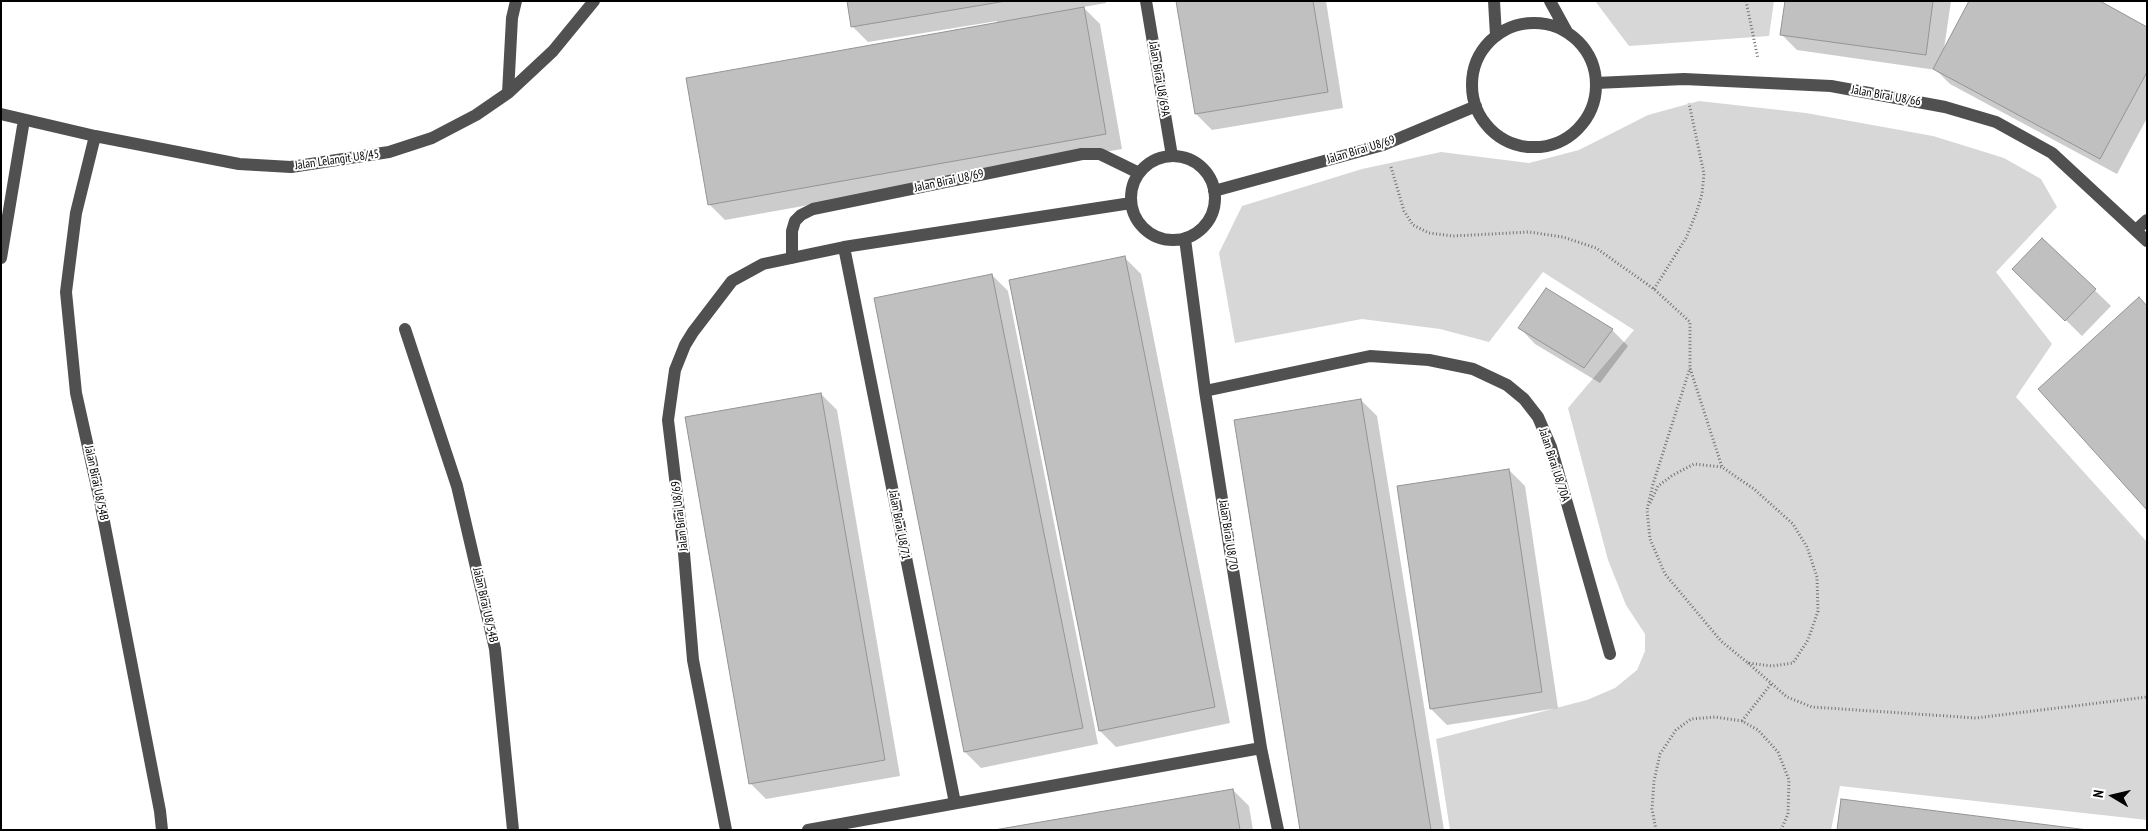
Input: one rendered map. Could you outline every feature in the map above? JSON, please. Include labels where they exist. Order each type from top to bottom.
[{"type":"street","points":[[508,93],[512,18],[516,1]]},
{"type":"street","name":"Jalan Lelangit U8/45","points":[[1,114],[95,136],[239,164],[291,167],[389,152],[432,138],[476,115],[508,93],[554,50],[594,1]]},
{"type":"street","name":"Jalan Birai U8/69A","points":[[1146,1],[1172,156]]},
{"type":"street","points":[[1494,1],[1496,36]]},
{"type":"street","points":[[1550,1],[1567,32]]},
{"type":"street","points":[[1530,23],[1553,25],[1579,41],[1588,53],[1594,68],[1596,83],[1592,109],[1586,121],[1576,132],[1553,145],[1526,147],[1501,138],[1482,119],[1472,91],[1473,76],[1484,48],[1496,36],[1508,28],[1530,23]]},
{"type":"street","name":"Jalan Birai U8/66","points":[[1596,83],[1684,79],[1830,86],[1945,107],[1996,122],[2052,153],[2147,241]]},
{"type":"street","name":"Jalan Birai U8/69","points":[[1214,191],[1383,145],[1476,106]]},
{"type":"street","points":[[1,258],[24,120]]},
{"type":"street","name":"Jalan Birai U8/54B","points":[[95,136],[76,213],[66,292],[76,394],[100,501],[160,811],[162,830]]},
{"type":"street","name":"Jalan Birai U8/69","points":[[792,258],[792,231],[795,221],[801,215],[813,209],[1082,154],[1100,154],[1139,173]]},
{"type":"street","points":[[1172,156],[1187,159],[1200,166],[1209,176],[1215,201],[1209,221],[1203,229],[1184,239],[1168,240],[1153,236],[1146,231],[1136,219],[1131,203],[1131,192],[1139,173],[1154,161],[1172,156]]},
{"type":"street","name":"Jalan Birai U8/69","points":[[726,830],[693,660],[684,553],[668,420],[675,370],[685,345],[732,281],[762,264],[844,247],[1131,203]]},
{"type":"street","points":[[2136,230],[2147,220]]},
{"type":"street","name":"Jalan Birai U8/70","points":[[1184,239],[1205,391],[1261,748],[1278,830]]},
{"type":"street","name":"Jalan Birai U8/71","points":[[844,247],[955,803]]},
{"type":"street","name":"Jalan Birai U8/54B","points":[[405,329],[457,486],[495,649],[513,830]]},
{"type":"street","name":"Jalan Birai U8/70A","points":[[1205,391],[1370,356],[1438,362],[1473,369],[1507,385],[1524,399],[1538,417],[1551,447],[1610,654]]},
{"type":"street","points":[[808,830],[1261,748]]},
{"type":"path","points":[[1746,1],[1763,84]]},
{"type":"path","points":[[1654,288],[1686,238],[1702,194],[1704,174],[1684,79]]},
{"type":"path","points":[[1383,145],[1404,211],[1413,225],[1429,234],[1453,236],[1529,232],[1563,237],[1596,248],[1654,288],[1690,322],[1690,368],[1722,467]]},
{"type":"path","points":[[1690,368],[1666,441],[1647,510],[1650,539],[1665,574],[1721,641],[1787,697],[1812,707],[1976,718],[2147,696]]},
{"type":"path","points":[[1647,510],[1658,486],[1672,475],[1694,464],[1722,467],[1754,489],[1793,524],[1806,547],[1817,577],[1818,611],[1808,640],[1793,663],[1772,666],[1748,663]]},
{"type":"path","points":[[1742,721],[1771,684]]},
{"type":"path","points":[[1656,830],[1652,809],[1660,754],[1676,730],[1691,719],[1715,717],[1742,721],[1758,730],[1778,752],[1789,780],[1788,814],[1781,830]]},
{"type":"shaded area","points":[[1595,1],[1774,1],[1769,36],[1629,46]]},
{"type":"shaded area","points":[[1699,101],[1806,113],[1933,136],[2004,158],[2041,179],[2057,207],[1996,272],[2052,344],[2016,397],[2147,542],[2147,820],[1840,786],[1831,830],[1450,830],[1436,739],[1587,700],[1615,688],[1637,670],[1645,651],[1645,634],[1626,605],[1608,560],[1568,408],[1634,330],[1543,272],[1489,342],[1440,329],[1362,319],[1235,343],[1219,253],[1242,206],[1362,169],[1441,152],[1529,163],[1579,150],[1648,115]]},
{"type":"building","points":[[847,1],[1006,1],[851,27]]},
{"type":"building","points":[[1176,1],[1313,1],[1328,92],[1195,114]]},
{"type":"building","points":[[1785,1],[1933,1],[1926,55],[1780,35]]},
{"type":"building","points":[[1969,1],[2100,1],[2147,27],[2147,72],[2100,159],[1933,69]]},
{"type":"building","points":[[1084,7],[1106,134],[708,205],[686,78]]},
{"type":"building","points":[[2042,238],[2096,289],[2065,321],[2012,269]]},
{"type":"building","points":[[1125,256],[1215,707],[1099,731],[1009,280]]},
{"type":"building","points":[[992,274],[1083,728],[964,752],[874,298]]},
{"type":"building","points":[[1546,288],[1613,329],[1584,368],[1518,328]]},
{"type":"building","points":[[2139,297],[2147,306],[2147,510],[2038,389]]},
{"type":"building","points":[[821,393],[885,760],[749,784],[685,417]]},
{"type":"building","points":[[1361,399],[1431,830],[1300,830],[1234,420]]},
{"type":"building","points":[[1509,469],[1542,692],[1430,709],[1397,486]]},
{"type":"building","points":[[1233,789],[1240,830],[994,830]]},
{"type":"building","points":[[1841,799],[2088,830],[1837,830]]}]
